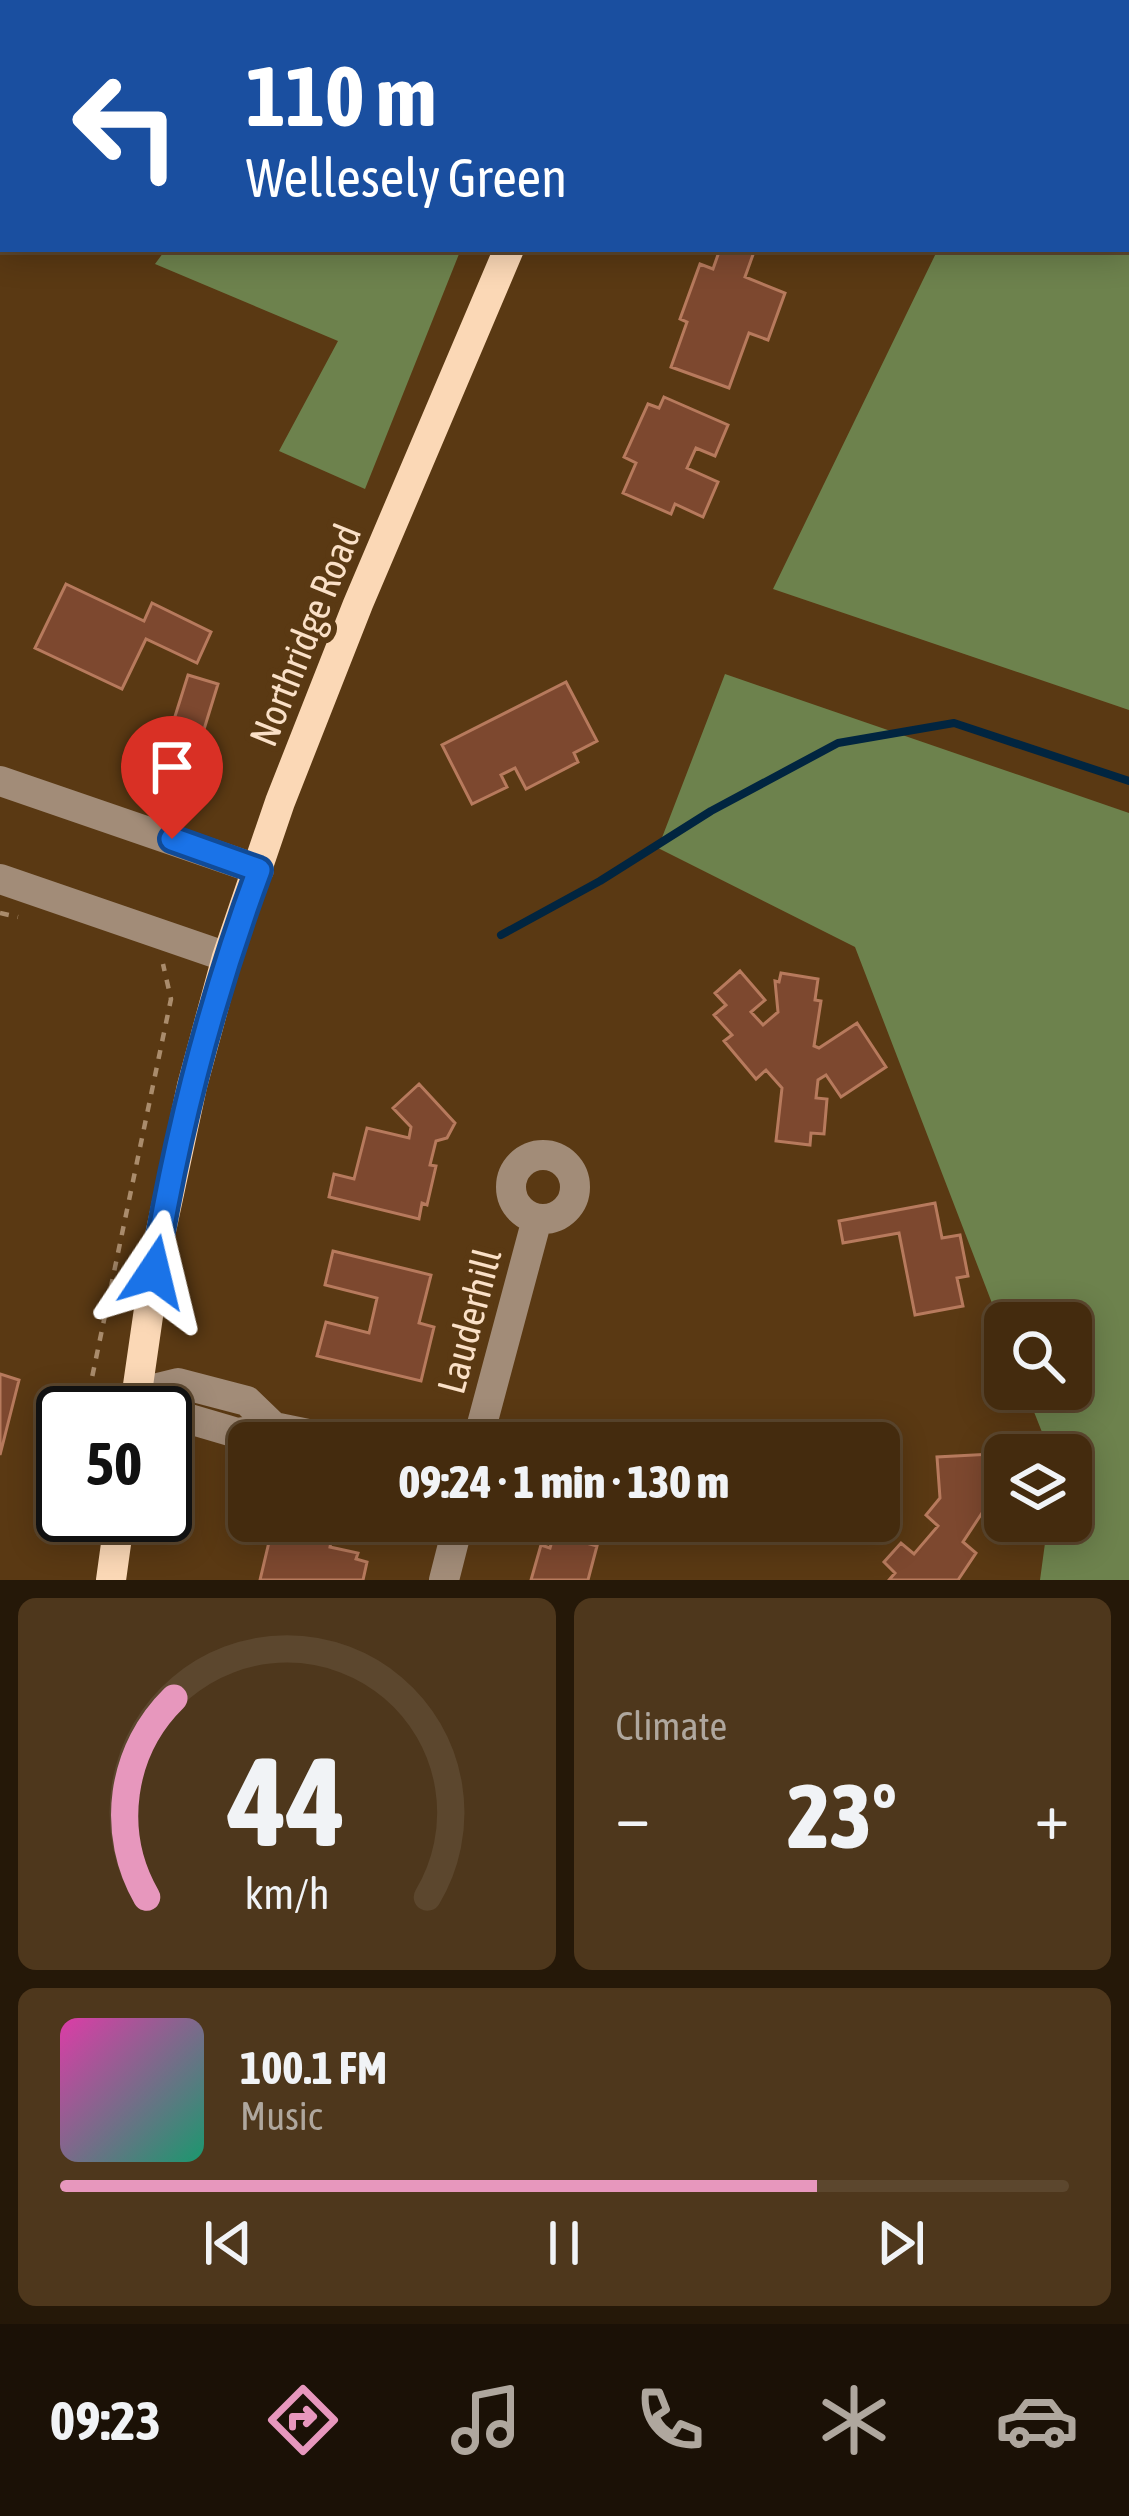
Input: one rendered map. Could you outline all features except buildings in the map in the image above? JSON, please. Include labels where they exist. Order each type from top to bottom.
[{"type":"main road","name":"Northridge Road","points":[[138,1386],[159,1240],[192,1086],[227,957],[280,802],[358,604],[508,252]]},
{"type":"main road","points":[[111,1580],[116,1542]]},
{"type":"street","points":[[0,781],[259,870]]},
{"type":"street","points":[[0,879],[227,957]]},
{"type":"street","name":"Lauderhill","points":[[483,1422],[537,1219]]},
{"type":"street","points":[[192,1387],[247,1401],[269,1422]]},
{"type":"street","points":[[444,1580],[454,1542]]},
{"type":"path","points":[[0,914],[17,917]]},
{"type":"path","points":[[90,1386],[171,999],[163,964],[151,954]]},
{"type":"green space","points":[[164,252],[460,252],[365,489],[279,451],[338,341],[155,264]]},
{"type":"green space","points":[[937,252],[1129,252],[1129,710],[773,589]]},
{"type":"green space","points":[[725,674],[1129,813],[1129,1580],[1040,1580],[1045,1542],[1092,1542],[1092,1434],[1043,1434],[1033,1410],[1092,1410],[1092,1302],[992,1302],[855,947],[658,848]]},
{"type":"waterway","points":[[501,935],[600,881],[711,811],[838,743],[954,723],[1129,781]]},
{"type":"route","points":[[154,1272],[192,1086],[227,957],[259,870],[172,839]]}]
